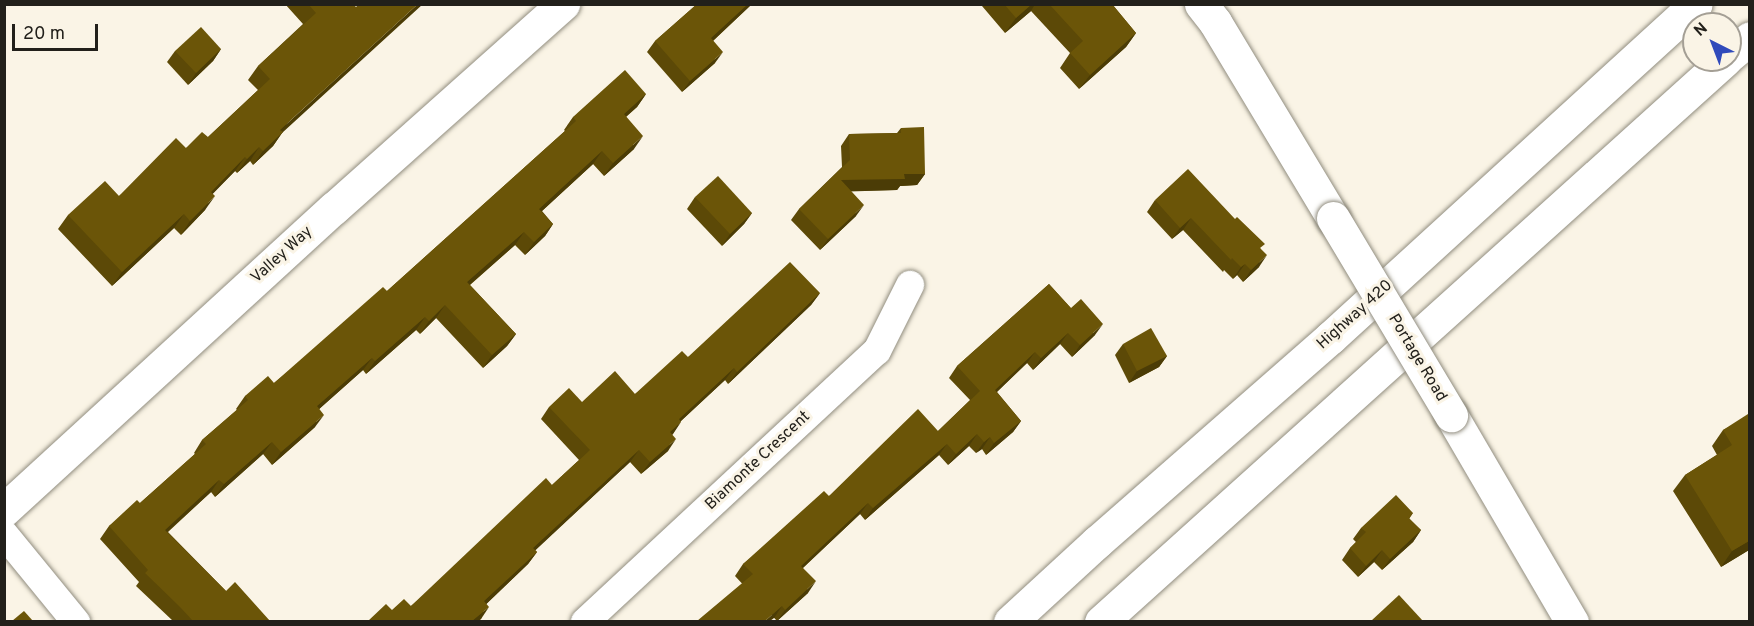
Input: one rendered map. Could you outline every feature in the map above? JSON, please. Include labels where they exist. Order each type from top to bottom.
[{"type":"main road","name":"Valley Way","points":[[4,510],[325,216],[563,4]]},
{"type":"main road","name":"Portage Road","points":[[1201,4],[1215,22],[1333,218],[1572,621]]},
{"type":"main road","name":"Highway 420","points":[[1010,621],[1385,289],[1696,4]]},
{"type":"main road","points":[[1101,621],[1712,72]]},
{"type":"street","name":"Biamonte Crescent","points":[[585,621],[877,351],[910,285]]},
{"type":"street","points":[[4,534],[76,621]]},
{"type":"building","points":[[308,4],[353,4],[356,7],[359,4],[418,4],[280,130],[283,132],[263,151],[259,147],[247,159],[245,157],[211,192],[215,196],[190,221],[184,214],[122,272],[68,215],[105,181],[119,196],[176,138],[186,148],[202,132],[208,137],[270,79],[258,66],[316,13]]},
{"type":"building","points":[[697,4],[748,4],[711,38],[723,52],[690,81],[655,41]]},
{"type":"building","points":[[1004,4],[1032,4],[1016,18]]},
{"type":"building","points":[[1049,4],[1112,4],[1136,33],[1090,75],[1070,53],[1083,41]]},
{"type":"building","points":[[201,27],[221,49],[196,73],[175,51]]},
{"type":"building","points":[[625,70],[646,94],[624,114],[643,136],[613,163],[602,151],[539,209],[553,224],[534,242],[524,232],[467,282],[516,334],[492,355],[445,305],[429,321],[425,317],[375,361],[372,358],[317,406],[324,415],[281,452],[272,442],[224,484],[219,480],[165,530],[226,591],[235,582],[270,621],[193,621],[145,573],[148,570],[109,526],[137,500],[140,503],[206,444],[202,440],[248,400],[245,396],[268,376],[274,383],[383,287],[387,291],[576,121],[573,117]]},
{"type":"building","points":[[924,127],[925,174],[904,174],[905,179],[841,180],[864,205],[828,239],[799,209],[850,160],[849,134],[901,133],[901,128]]},
{"type":"building","points":[[1188,169],[1235,219],[1237,217],[1265,244],[1260,248],[1267,255],[1251,270],[1245,264],[1241,267],[1232,258],[1231,260],[1191,218],[1180,228],[1155,200]]},
{"type":"building","points":[[718,176],[752,213],[730,234],[695,197]]},
{"type":"building","points":[[790,262],[820,293],[737,372],[734,368],[679,419],[681,422],[670,432],[676,439],[650,462],[639,450],[533,548],[537,552],[484,601],[489,607],[472,621],[368,621],[386,604],[392,610],[404,599],[411,606],[546,478],[552,485],[590,450],[549,407],[569,388],[582,402],[615,371],[635,394],[682,351],[688,357]]},
{"type":"building","points":[[1049,284],[1071,308],[1081,299],[1103,324],[1080,345],[1068,333],[1041,358],[1035,352],[995,390],[1021,421],[994,443],[990,437],[984,442],[977,434],[956,454],[947,444],[873,508],[868,503],[801,566],[816,581],[785,610],[782,606],[765,621],[697,621],[753,574],[743,564],[824,491],[829,496],[918,409],[938,431],[980,391],[957,366]]},
{"type":"building","points":[[1151,328],[1167,356],[1137,371],[1123,344]]},
{"type":"building","points":[[1748,414],[1749,541],[1732,551],[1685,475],[1732,445],[1723,430]]},
{"type":"building","points":[[1396,495],[1413,513],[1409,518],[1421,530],[1390,559],[1382,550],[1366,566],[1350,548],[1366,532],[1361,528]]},
{"type":"building","points":[[1399,595],[1423,621],[1371,621]]},
{"type":"building","points":[[24,611],[33,621],[12,621]]}]
